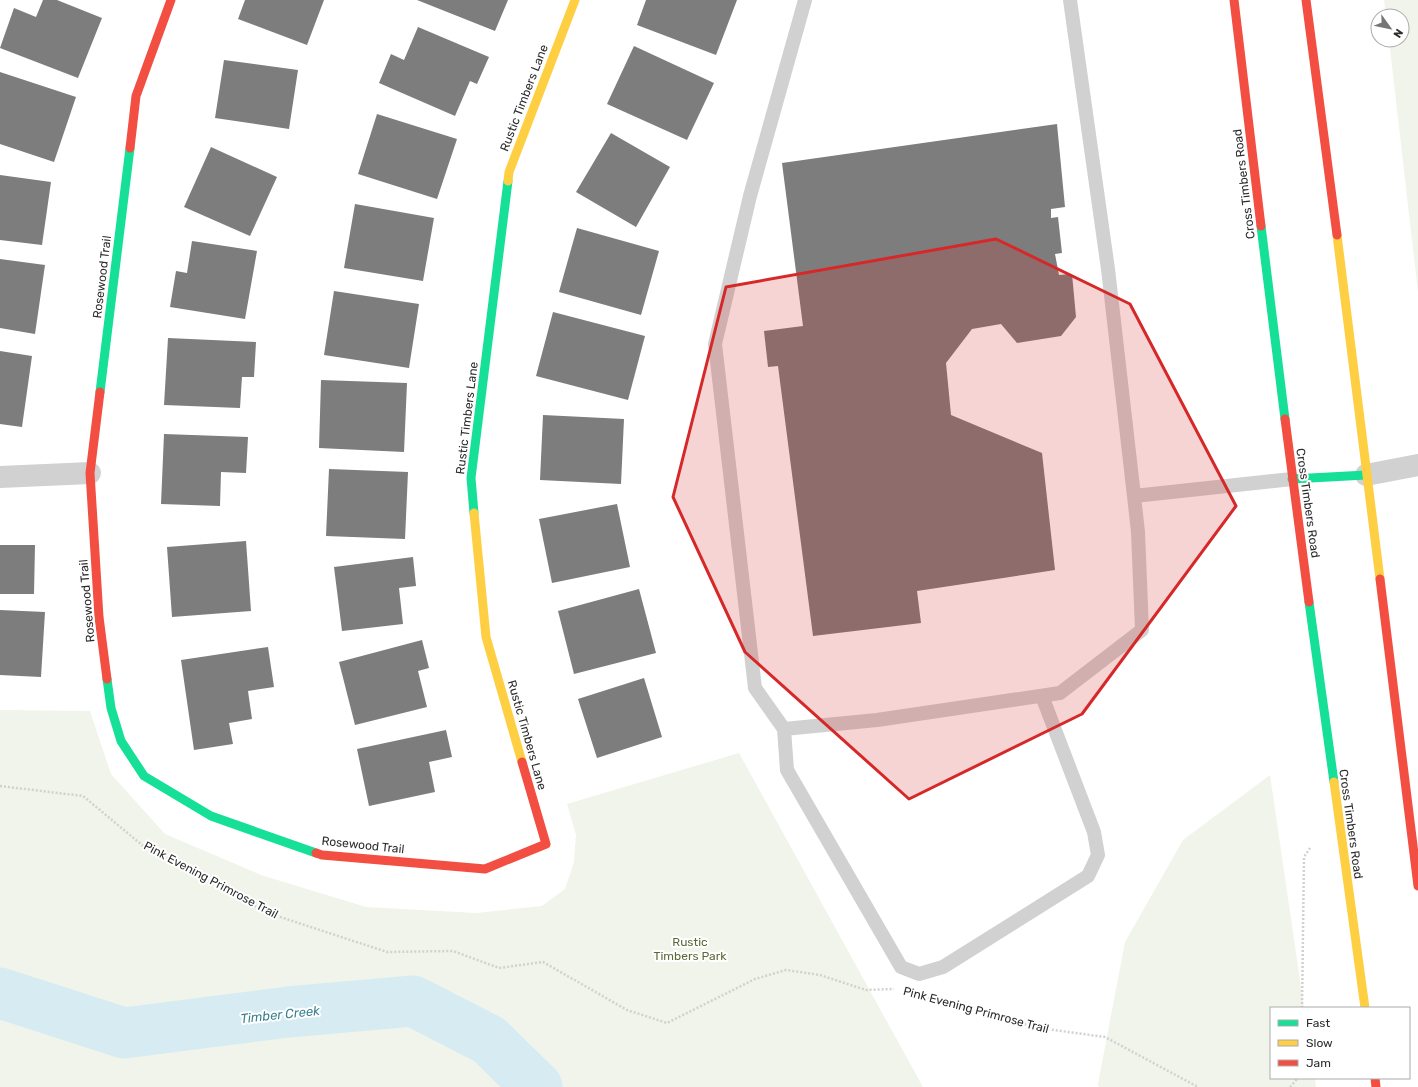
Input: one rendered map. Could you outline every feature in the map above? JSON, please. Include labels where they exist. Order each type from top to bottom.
[{"type":"street","name":"Rosewood Trail","points":[[171,0],[136,96],[90,473],[99,617],[111,708],[121,741],[144,776],[211,816],[322,855],[485,869],[546,844]]},
{"type":"street","name":"Rustic Timbers Lane","points":[[546,844],[486,637],[471,478],[509,172],[575,0]]},
{"type":"street","name":"Cross Timbers Road","points":[[1234,0],[1292,479],[1365,1007]]},
{"type":"street","points":[[1306,0],[1334,204],[1366,475],[1418,886]]},
{"type":"street","points":[[1292,479],[1366,475],[1418,465]]},
{"type":"street","points":[[0,477],[90,473]]},
{"type":"lane","points":[[805,0],[750,196],[715,344],[755,688],[784,729],[786,770],[901,966],[919,974],[943,966],[1088,876],[1098,855],[1094,832],[1042,696]]},
{"type":"lane","points":[[784,729],[877,720],[1060,693],[1142,630],[1138,532],[1134,496],[1108,269],[1070,0]]},
{"type":"lane","points":[[1134,496],[1292,479]]},
{"type":"path","name":"Pink Evening Primrose Trail","points":[[0,786],[83,796],[142,845],[268,913],[387,952],[453,951],[499,968],[543,962],[627,1010],[667,1023],[755,979],[786,970],[820,975],[866,990],[895,988]]},
{"type":"path","points":[[1302,1007],[1304,856],[1310,848]]},
{"type":"path","name":"Pink Evening Primrose Trail","points":[[922,996],[1039,1028],[1105,1036],[1198,1087]]},
{"type":"path","points":[[1290,1087],[1297,1079]]},
{"type":"highlighted area","points":[[996,239],[1130,304],[1236,506],[1082,714],[909,799],[745,652],[673,497],[726,287]]},
{"type":"green space","points":[[1384,0],[1418,0],[1418,292],[1390,48],[1410,48],[1410,8],[1385,8]]},
{"type":"green space","name":"Rustic Timbers Park","points":[[0,710],[90,711],[111,774],[165,834],[261,875],[366,907],[476,913],[542,906],[565,889],[574,862],[576,835],[567,804],[739,753],[923,1087],[0,1087]]},
{"type":"green space","points":[[1270,775],[1304,1007],[1270,1007],[1270,1079],[1315,1079],[1316,1087],[1099,1087],[1098,1084],[1125,942],[1183,840]]},
{"type":"building","points":[[43,0],[57,0],[102,18],[78,78],[0,48],[14,8],[36,17]]},
{"type":"building","points":[[245,0],[324,0],[307,45],[238,19]]},
{"type":"building","points":[[417,0],[508,0],[495,31]]},
{"type":"building","points":[[646,0],[737,0],[716,55],[637,25]]},
{"type":"building","points":[[418,27],[489,57],[477,84],[470,81],[455,116],[379,83],[391,54],[404,60]]},
{"type":"building","points":[[634,46],[714,83],[687,140],[607,104]]},
{"type":"building","points":[[224,60],[298,70],[289,129],[215,118]]},
{"type":"building","points":[[0,72],[76,97],[54,162],[0,144]]},
{"type":"building","points":[[377,114],[457,139],[437,199],[358,174]]},
{"type":"building","points":[[1057,124],[1065,207],[1051,209],[1051,218],[1058,217],[1062,253],[1055,254],[1059,275],[1072,274],[1076,317],[1061,336],[1017,343],[1001,324],[972,329],[946,363],[951,415],[1042,453],[1055,570],[917,591],[921,623],[813,636],[778,366],[768,367],[764,331],[803,326],[782,163]]},
{"type":"building","points":[[611,133],[670,167],[636,227],[576,192]]},
{"type":"building","points":[[211,147],[277,177],[250,236],[184,207]]},
{"type":"building","points":[[0,175],[51,182],[42,245],[0,240]]},
{"type":"building","points":[[355,204],[434,218],[423,281],[344,268]]},
{"type":"building","points":[[577,228],[659,251],[641,315],[559,292]]},
{"type":"building","points":[[192,241],[257,251],[245,319],[170,307],[176,271],[187,273]]},
{"type":"building","points":[[0,259],[45,265],[35,334],[0,328]]},
{"type":"building","points":[[334,291],[419,304],[409,368],[324,355]]},
{"type":"building","points":[[553,312],[645,336],[628,400],[536,376]]},
{"type":"building","points":[[168,338],[256,342],[254,377],[242,377],[240,408],[164,405]]},
{"type":"building","points":[[0,351],[32,356],[22,427],[0,424]]},
{"type":"building","points":[[321,380],[407,383],[404,452],[319,448]]},
{"type":"building","points":[[543,415],[624,419],[621,484],[540,480]]},
{"type":"building","points":[[164,434],[248,437],[246,473],[221,472],[220,506],[161,504]]},
{"type":"building","points":[[329,469],[408,472],[405,539],[326,536]]},
{"type":"building","points":[[617,504],[630,567],[552,583],[539,519]]},
{"type":"building","points":[[246,541],[251,611],[172,617],[167,547]]},
{"type":"building","points":[[0,545],[35,545],[34,594],[0,594]]},
{"type":"building","points":[[413,557],[416,586],[399,588],[403,624],[342,631],[334,567]]},
{"type":"building","points":[[639,589],[656,653],[574,674],[558,611]]},
{"type":"building","points":[[0,610],[45,612],[41,677],[0,675]]},
{"type":"building","points":[[422,640],[429,668],[418,671],[427,707],[355,725],[339,662]]},
{"type":"building","points":[[268,647],[274,687],[248,691],[252,719],[229,723],[233,744],[194,750],[181,660]]},
{"type":"building","points":[[644,678],[662,737],[597,758],[578,699]]},
{"type":"building","points":[[446,730],[452,757],[429,762],[435,792],[369,806],[357,749]]},
{"type":"waterway","name":"Timber Creek","points":[[0,993],[124,1033],[288,1012],[413,1001],[489,1040],[537,1087]]},
{"type":"traffic: fast","points":[[100,392],[130,148]]},
{"type":"traffic: fast","points":[[474,513],[471,478],[508,181]]},
{"type":"traffic: fast","points":[[1261,226],[1285,419]]},
{"type":"traffic: fast","points":[[1292,479],[1366,475]]},
{"type":"traffic: fast","points":[[1309,602],[1334,782]]},
{"type":"traffic: fast","points":[[107,679],[111,708],[121,741],[144,776],[211,816],[316,853]]},
{"type":"traffic: slow","points":[[508,181],[509,172],[575,0]]},
{"type":"traffic: slow","points":[[1337,235],[1380,579]]},
{"type":"traffic: slow","points":[[474,513],[486,637],[522,762]]},
{"type":"traffic: slow","points":[[1334,782],[1365,1007]]},
{"type":"traffic: jam","points":[[130,148],[136,96],[171,0]]},
{"type":"traffic: jam","points":[[1234,0],[1261,226]]},
{"type":"traffic: jam","points":[[1306,0],[1337,235]]},
{"type":"traffic: jam","points":[[100,392],[90,473],[99,617],[107,679]]},
{"type":"traffic: jam","points":[[1285,419],[1309,602]]},
{"type":"traffic: jam","points":[[1380,579],[1418,886]]},
{"type":"traffic: jam","points":[[316,853],[322,855],[485,869],[546,844],[522,762]]},
{"type":"traffic: jam","points":[[1375,1079],[1376,1087]]}]
